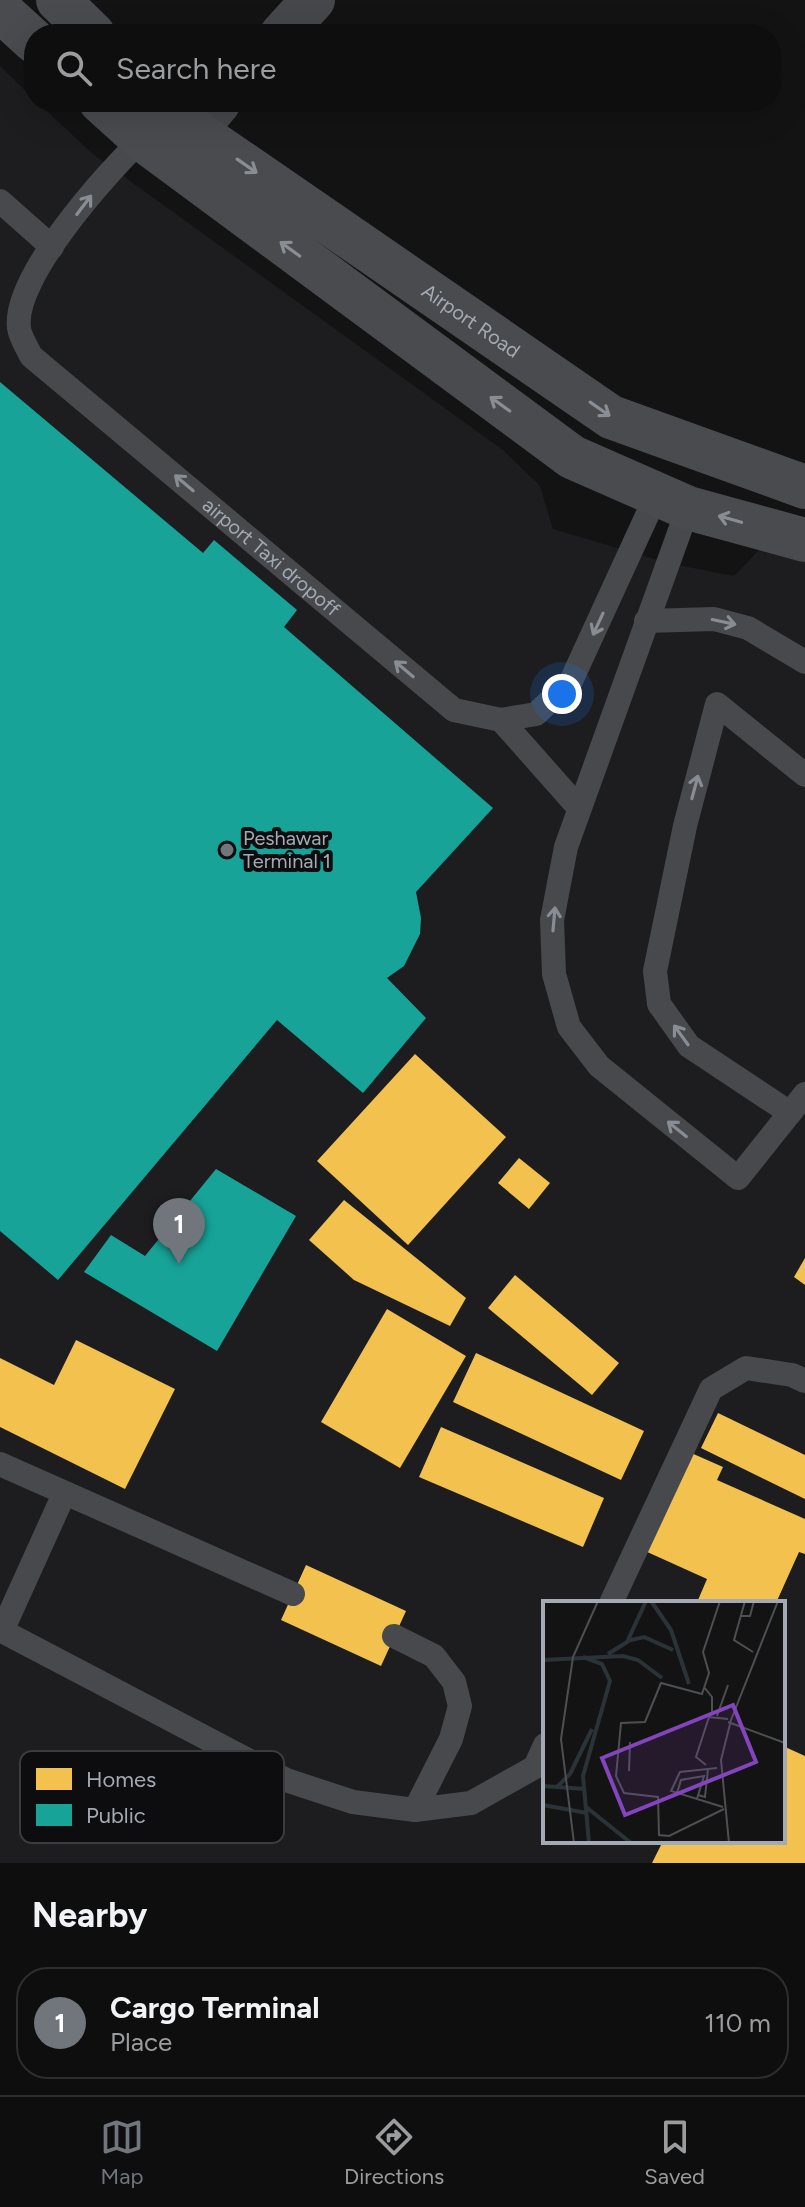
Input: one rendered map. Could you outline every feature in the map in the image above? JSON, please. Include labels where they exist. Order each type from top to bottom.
[{"type":"main road","points":[[58,0],[83,24]]},
{"type":"main road","points":[[0,10],[24,32]]},
{"type":"main road","points":[[132,112],[178,127],[572,457],[672,502],[805,540]]},
{"type":"main road","name":"Airport Road","points":[[178,127],[611,417],[805,487]]},
{"type":"street","points":[[291,24],[313,0]]},
{"type":"lane","name":"airport Taxi dropoff","points":[[178,127],[112,168],[10,305],[31,356],[454,710],[501,720],[536,714],[571,681],[672,502]]},
{"type":"lane","points":[[0,201],[52,247]]},
{"type":"lane","points":[[672,502],[646,621],[566,847],[552,920],[554,974],[569,1027],[599,1066],[738,1178],[797,1103],[689,1046],[659,1004],[655,971],[685,826],[717,704],[805,775]]},
{"type":"lane","points":[[646,621],[714,619],[748,628],[805,662]]},
{"type":"lane","points":[[501,720],[579,808]]},
{"type":"lane","points":[[612,1601],[711,1389],[746,1368],[792,1375],[805,1381]]},
{"type":"lane","points":[[0,1464],[293,1594]]},
{"type":"lane","points":[[64,1494],[1,1630],[231,1751]]},
{"type":"lane","points":[[394,1636],[434,1656],[454,1682],[460,1706],[451,1739],[415,1810]]},
{"type":"lane","points":[[284,1779],[353,1802],[415,1810],[471,1803],[535,1767],[543,1749]]},
{"type":"shaded area","points":[[0,66],[24,89],[24,112],[48,112],[94,155],[503,450],[540,486],[553,529],[668,563],[734,576],[761,548],[805,562],[805,1863],[0,1863]]},
{"type":"building: Homes","points":[[415,1054],[506,1137],[408,1245],[317,1161]]},
{"type":"building: Homes","points":[[519,1158],[550,1183],[529,1209],[498,1183]]},
{"type":"building: Homes","points":[[344,1200],[466,1298],[450,1326],[354,1280],[309,1240]]},
{"type":"building: Homes","points":[[805,1258],[805,1285],[794,1277]]},
{"type":"building: Homes","points":[[515,1275],[619,1363],[592,1395],[488,1308]]},
{"type":"building: Homes","points":[[387,1309],[466,1356],[400,1468],[321,1422]]},
{"type":"building: Homes","points":[[76,1340],[175,1389],[125,1489],[0,1427],[0,1358],[54,1385]]},
{"type":"building: Homes","points":[[476,1353],[644,1431],[621,1480],[453,1402]]},
{"type":"building: Homes","points":[[718,1413],[805,1455],[805,1499],[701,1448]]},
{"type":"building: Homes","points":[[441,1427],[604,1498],[583,1547],[419,1477]]},
{"type":"building: Homes","points":[[689,1452],[723,1467],[717,1480],[805,1519],[805,1554],[799,1552],[777,1601],[700,1601],[698,1600],[707,1579],[645,1551]]},
{"type":"building: Homes","points":[[306,1565],[406,1611],[381,1666],[281,1620]]},
{"type":"building: Homes","points":[[785,1747],[805,1756],[805,1863],[652,1863],[662,1843],[785,1843]]},
{"type":"building: Public","name":"Peshawar Terminal 1","points":[[0,382],[203,553],[214,540],[297,610],[284,627],[493,808],[416,892],[421,918],[420,934],[404,966],[387,978],[426,1018],[363,1093],[277,1020],[58,1280],[0,1231]]},
{"type":"building: Public","points":[[216,1169],[296,1216],[217,1351],[84,1272],[111,1235],[145,1256]]},
{"type":"place","name":"Peshawar Terminal 1","points":[[227,850]]},
{"type":"place","name":"Cargo Terminal","points":[[179,1264]]}]
